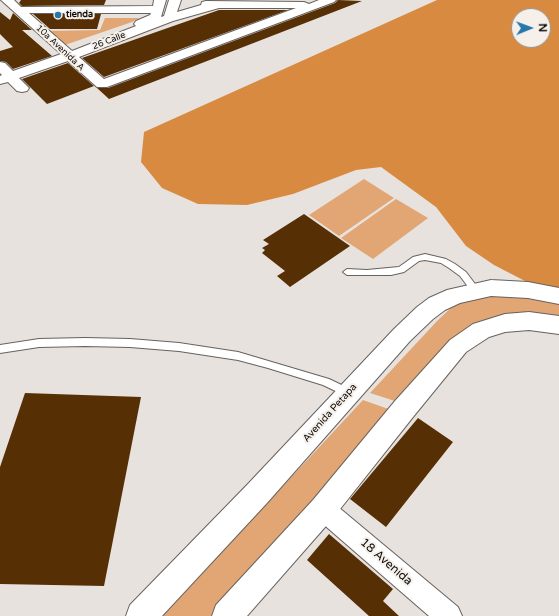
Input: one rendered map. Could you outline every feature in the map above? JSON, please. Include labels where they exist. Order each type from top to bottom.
[{"type":"main road","name":"Avenida Petapa","points":[[141,616],[257,494],[416,320],[448,299],[475,290],[508,288],[559,296]]},
{"type":"main road","points":[[227,616],[323,508],[428,380],[458,346],[469,337],[492,326],[514,322],[543,322],[559,325]]},
{"type":"street","name":"10a Avenida A","points":[[7,0],[66,54],[102,84],[315,6]]},
{"type":"street","points":[[19,10],[157,8],[174,2],[315,6],[330,0]]},
{"type":"street","points":[[169,18],[174,2]]},
{"type":"street","name":"26 Calle","points":[[3,73],[66,54],[169,18],[219,4]]},
{"type":"street","name":"26 Calle","points":[[66,54],[157,8]]},
{"type":"street","points":[[3,73],[22,88]]},
{"type":"street","name":"18 Avenida","points":[[323,508],[449,616]]},
{"type":"lane","points":[[347,272],[367,274],[391,272],[401,270],[416,259],[430,258],[452,266],[463,274],[475,290]]},
{"type":"lane","points":[[0,349],[39,343],[85,342],[130,343],[178,347],[238,356],[268,364],[326,382],[348,394]]},
{"type":"shaded area","points":[[437,0],[559,0],[559,289],[525,281],[494,265],[466,246],[436,207],[381,167],[356,170],[293,194],[247,205],[198,204],[162,188],[141,162],[144,132]]},
{"type":"shaded area","points":[[105,18],[139,18],[132,22],[62,46],[45,31],[100,30]]},
{"type":"shaded area","points":[[364,179],[394,198],[339,236],[309,215]]},
{"type":"shaded area","points":[[396,199],[428,218],[373,259],[341,238]]},
{"type":"shaded area","points":[[486,294],[559,300],[559,319],[500,316],[398,402],[370,393],[452,307],[465,299]]},
{"type":"shaded area","points":[[363,400],[394,411],[211,616],[162,616]]},
{"type":"building","points":[[21,0],[106,0],[104,5],[22,6],[19,3]]},
{"type":"building","points":[[338,0],[362,1],[109,99],[97,88],[108,88],[335,3]]},
{"type":"building","points":[[219,10],[288,10],[104,77],[82,58]]},
{"type":"building","points":[[0,12],[10,20],[13,13],[32,30],[22,30],[52,56],[13,69],[6,62],[0,61],[0,51],[13,47],[0,34]]},
{"type":"building","points":[[33,14],[101,14],[97,29],[50,29]]},
{"type":"building","points":[[68,63],[94,86],[47,104],[22,79]]},
{"type":"building","points":[[304,214],[350,246],[290,287],[277,276],[285,271],[262,253],[265,250],[262,248],[269,244],[263,240]]},
{"type":"building","points":[[25,393],[141,397],[104,586],[0,584],[0,467]]},
{"type":"building","points":[[418,418],[453,442],[386,527],[350,499]]},
{"type":"building","points":[[329,534],[393,589],[383,601],[399,616],[369,616],[307,560]]},
{"type":"place","name":"tienda","points":[[58,15]]}]
